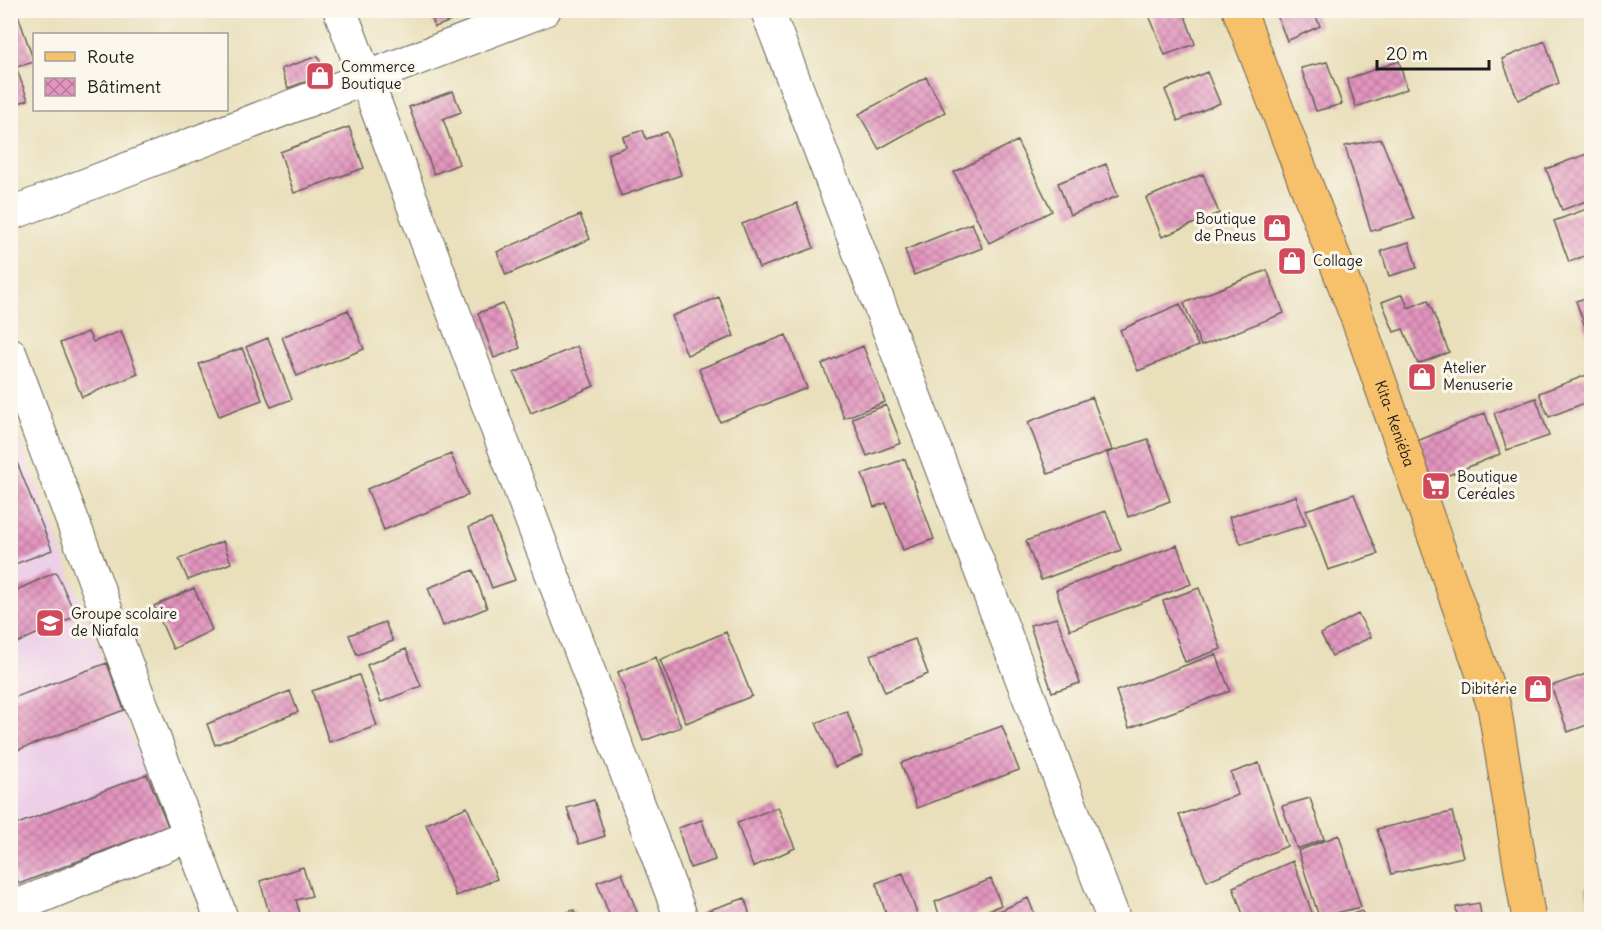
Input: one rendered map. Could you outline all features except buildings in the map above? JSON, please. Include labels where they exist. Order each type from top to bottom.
[{"type":"main road","name":"Kita- Keniéba","points":[[1239,10],[1358,320],[1494,706],[1529,920]]},
{"type":"street","points":[[339,10],[682,920]]},
{"type":"street","points":[[10,214],[544,10]]},
{"type":"street","points":[[767,10],[1114,920]]},
{"type":"street","points":[[10,354],[222,920]]},
{"type":"street","points":[[10,909],[190,835]]},
{"type":"shaded area","name":"Groupe scolaire de Niafala","points":[[10,415],[167,830],[10,892]]},
{"type":"place","name":"Commerce Boutique","points":[[320,76]]},
{"type":"place","name":"Boutique de Pneus","points":[[1277,228]]},
{"type":"place","name":"Collage","points":[[1292,261]]},
{"type":"place","name":"Atelier Menuserie","points":[[1422,377]]},
{"type":"place","name":"Boutique Ceréales","points":[[1436,486]]},
{"type":"place","name":"Groupe scolaire de Niafala","points":[[50,623]]},
{"type":"place","name":"Dibitérie","points":[[1538,689]]}]
